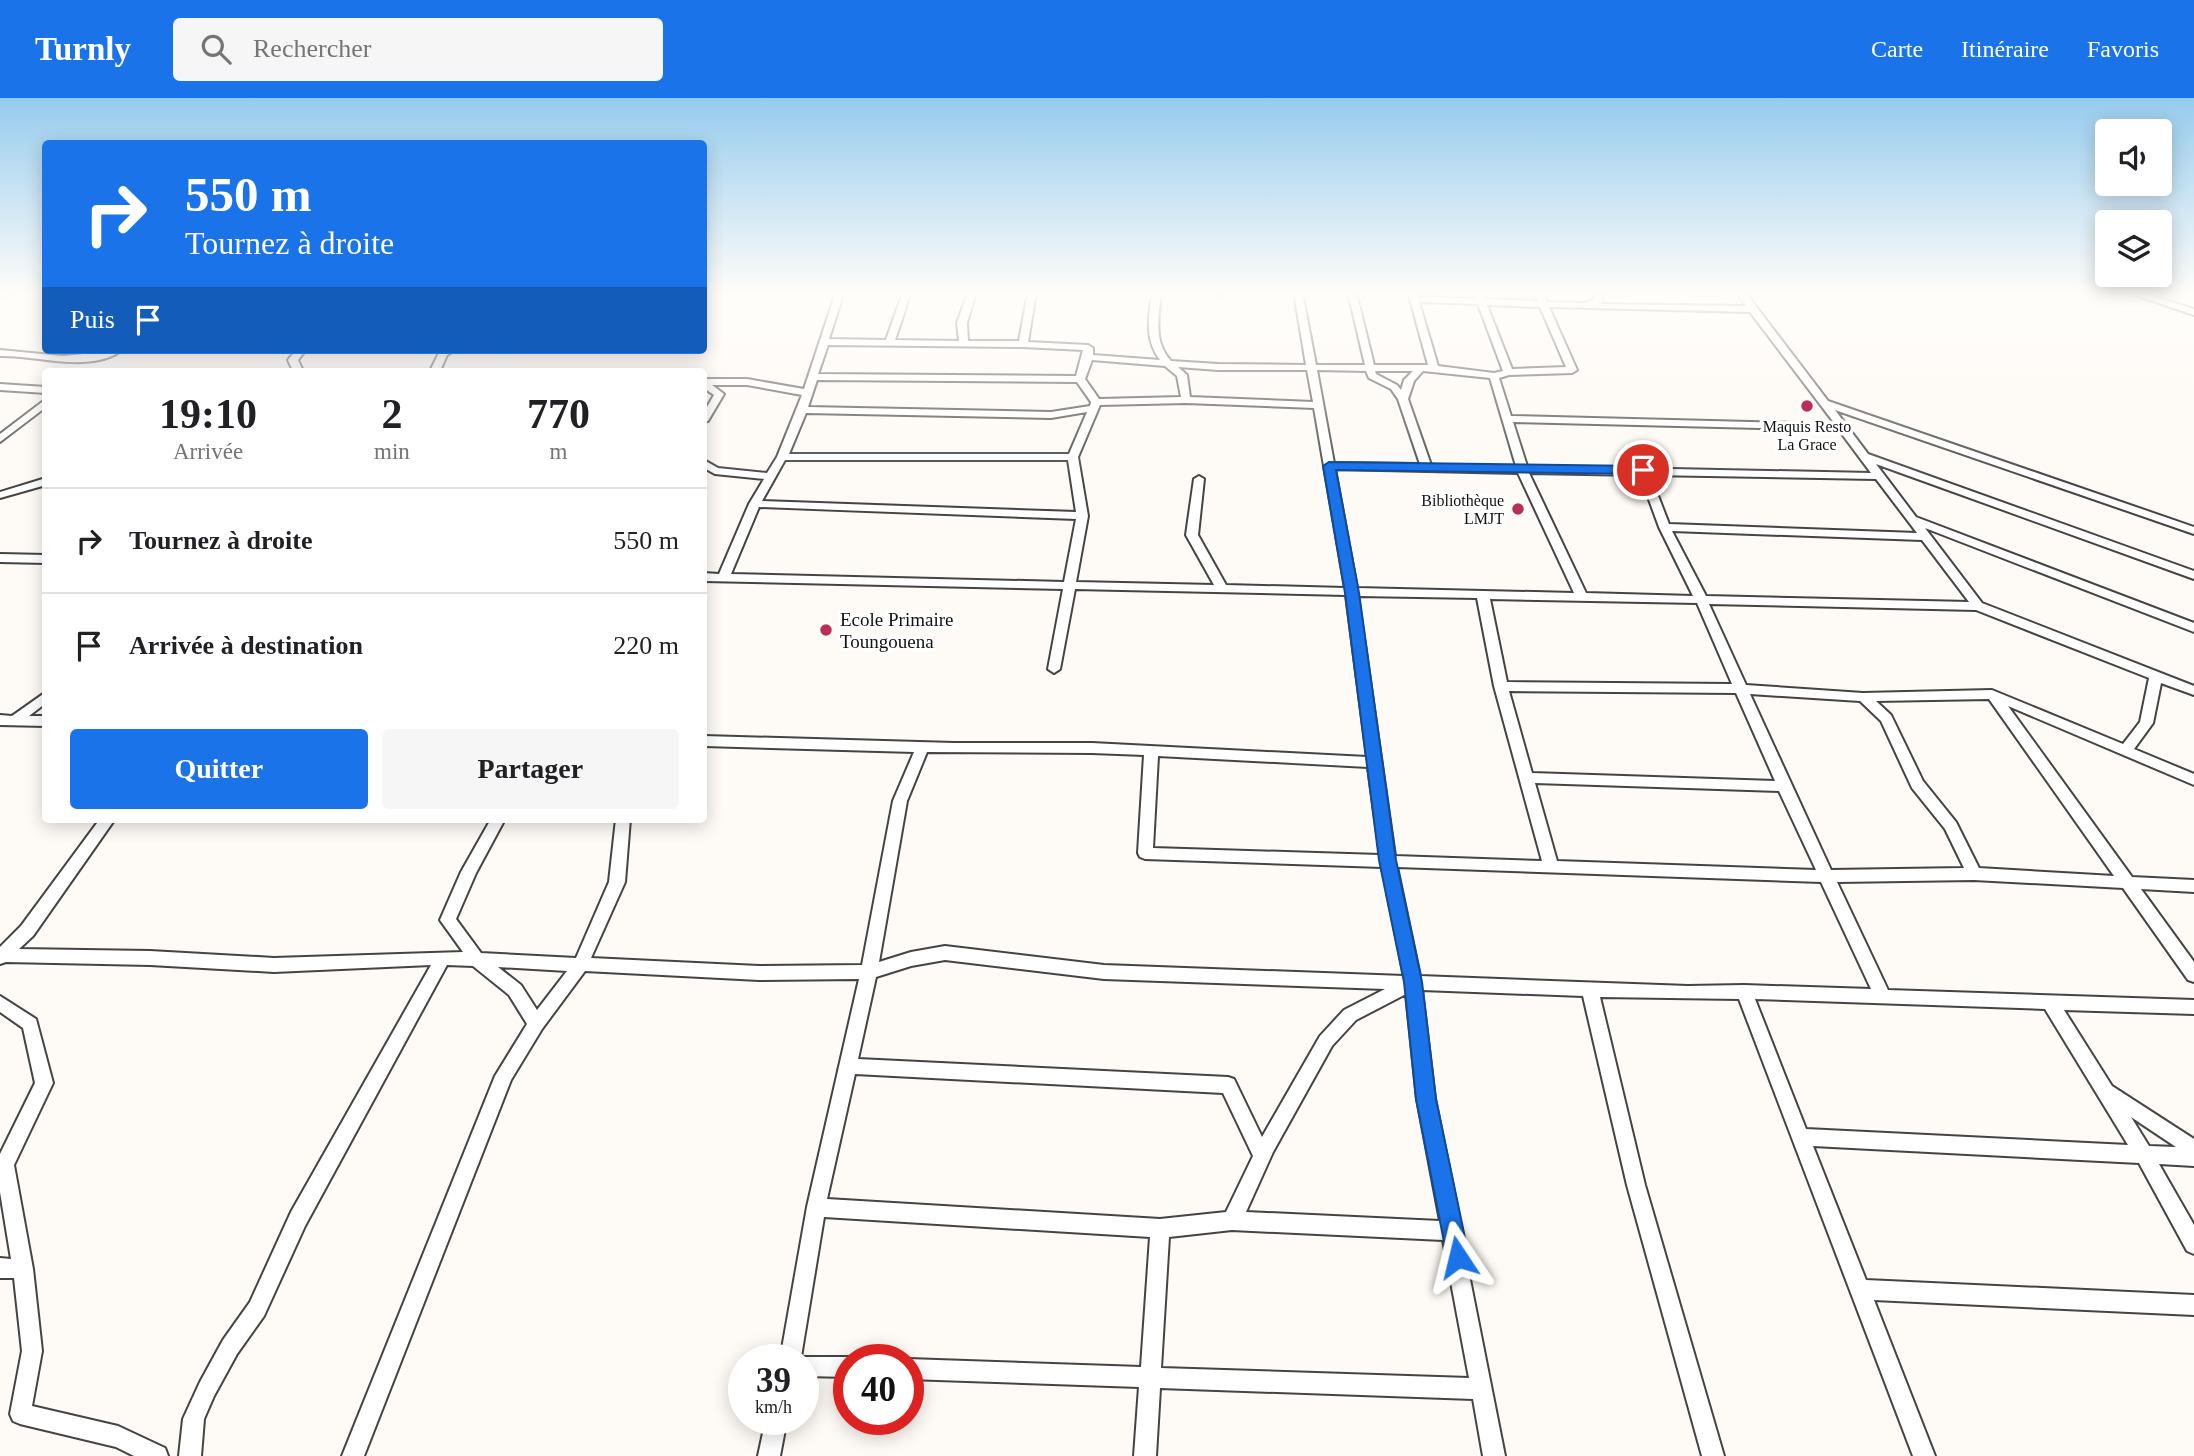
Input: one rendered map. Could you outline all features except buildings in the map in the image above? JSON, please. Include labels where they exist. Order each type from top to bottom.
[{"type":"street","points":[[34,355],[46,358],[78,355]]},
{"type":"street","points":[[88,368],[103,355]]},
{"type":"street","points":[[723,578],[755,504],[782,457],[802,410],[820,355]]},
{"type":"street","points":[[1161,355],[1182,375],[1186,400]]},
{"type":"street","points":[[1308,355],[1352,593],[1388,860],[1413,982],[1426,1099],[1494,1456]]},
{"type":"street","points":[[1367,355],[1372,376],[1394,387],[1403,399],[1427,469]]},
{"type":"street","points":[[1430,355],[1434,368]]},
{"type":"street","points":[[1502,355],[1508,372]]},
{"type":"street","points":[[1095,405],[1080,379],[1087,358],[1310,369],[1434,368],[1494,376],[1508,372],[1572,370],[1566,355]]},
{"type":"street","points":[[1788,355],[1978,606]]},
{"type":"street","points":[[1403,399],[1409,380],[1419,370]]},
{"type":"street","points":[[1494,376],[1522,469],[1582,598]]},
{"type":"street","points":[[811,377],[1080,379]]},
{"type":"street","points":[[707,383],[747,382],[807,393]]},
{"type":"street","points":[[707,385],[719,394],[707,414]]},
{"type":"street","points":[[0,387],[42,390]]},
{"type":"street","points":[[802,410],[1051,415],[1095,405],[1186,400],[1317,405]]},
{"type":"street","points":[[1823,402],[2194,531]]},
{"type":"street","points":[[0,439],[42,405]]},
{"type":"street","points":[[1054,668],[1082,516],[1073,457],[1095,405]]},
{"type":"street","points":[[1506,419],[1842,427]]},
{"type":"street","points":[[1864,456],[2194,575]]},
{"type":"street","points":[[782,457],[1073,457]]},
{"type":"street","points":[[707,465],[715,471],[771,477]]},
{"type":"street","points":[[1329,466],[1879,476]]},
{"type":"street","points":[[1643,470],[1665,527],[1702,601],[1784,786],[1883,997]]},
{"type":"street","points":[[1199,479],[1192,535],[1223,590]]},
{"type":"street","points":[[0,495],[42,482]]},
{"type":"street","points":[[755,504],[1082,516]]},
{"type":"street","points":[[1911,518],[2194,628]]},
{"type":"street","points":[[1665,527],[1925,537]]},
{"type":"street","points":[[0,558],[42,559]]},
{"type":"street","points":[[707,577],[1978,606],[2194,691]]},
{"type":"street","points":[[1482,596],[1501,686],[1551,866]]},
{"type":"street","points":[[2125,751],[2146,723],[2156,676]]},
{"type":"street","points":[[1501,686],[1741,689],[1863,697],[1992,694],[2194,780]]},
{"type":"street","points":[[1992,694],[2194,975]]},
{"type":"street","points":[[1863,697],[1886,718],[1917,784],[1951,826],[1974,874]]},
{"type":"street","points":[[7,720],[42,698]]},
{"type":"street","points":[[7,720],[42,721]]},
{"type":"street","points":[[707,741],[922,748],[1151,751],[1376,762]]},
{"type":"street","points":[[793,1344],[816,1207],[869,972],[900,801],[922,748]]},
{"type":"street","points":[[1151,751],[1144,853],[1827,876],[1974,874],[2194,886]]},
{"type":"street","points":[[1527,778],[1784,786]]},
{"type":"street","points":[[0,956],[27,931],[105,823]]},
{"type":"street","points":[[496,823],[469,872],[448,920],[478,961],[515,990],[536,1024]]},
{"type":"street","points":[[353,1456],[504,1076],[536,1024],[580,964],[617,882],[622,823]]},
{"type":"street","points":[[0,956],[150,958],[274,965],[443,958],[759,973],[869,972],[911,959],[944,953],[1104,972],[1688,993],[1744,992],[2194,1007]]},
{"type":"street","points":[[190,1456],[194,1419],[207,1389],[230,1347],[257,1309],[298,1219],[443,958]]},
{"type":"street","points":[[1232,1221],[1262,1157],[1326,1041],[1350,1015],[1413,982]]},
{"type":"street","points":[[1590,989],[1636,1185],[1713,1456]]},
{"type":"street","points":[[1744,992],[1924,1456]]},
{"type":"street","points":[[0,1003],[30,1024],[44,1083],[2,1168],[23,1269],[32,1352],[20,1414],[118,1437],[157,1456]]},
{"type":"street","points":[[2051,1004],[2144,1154],[2194,1244]]},
{"type":"street","points":[[849,1066],[1228,1085],[1262,1157]]},
{"type":"street","points":[[2105,1090],[2194,1149]]},
{"type":"street","points":[[1801,1137],[2194,1157]]},
{"type":"street","points":[[816,1207],[1160,1228],[1232,1221],[1453,1231]]},
{"type":"street","points":[[1145,1456],[1160,1228]]},
{"type":"street","points":[[0,1268],[23,1269]]},
{"type":"street","points":[[1860,1290],[2194,1305]]},
{"type":"street","points":[[924,1369],[1480,1389]]},
{"type":"street","points":[[769,1456],[774,1435]]},
{"type":"place","name":"Maquis Resto La Grace","points":[[1807,406]]},
{"type":"place","name":"Bibliothèque LMJT","points":[[1518,509]]},
{"type":"place","name":"Ecole Primaire Toungouena","points":[[826,630]]},
{"type":"route","points":[[1458,1257],[1426,1099],[1413,982],[1388,860],[1352,593],[1329,466],[1643,470]]}]
